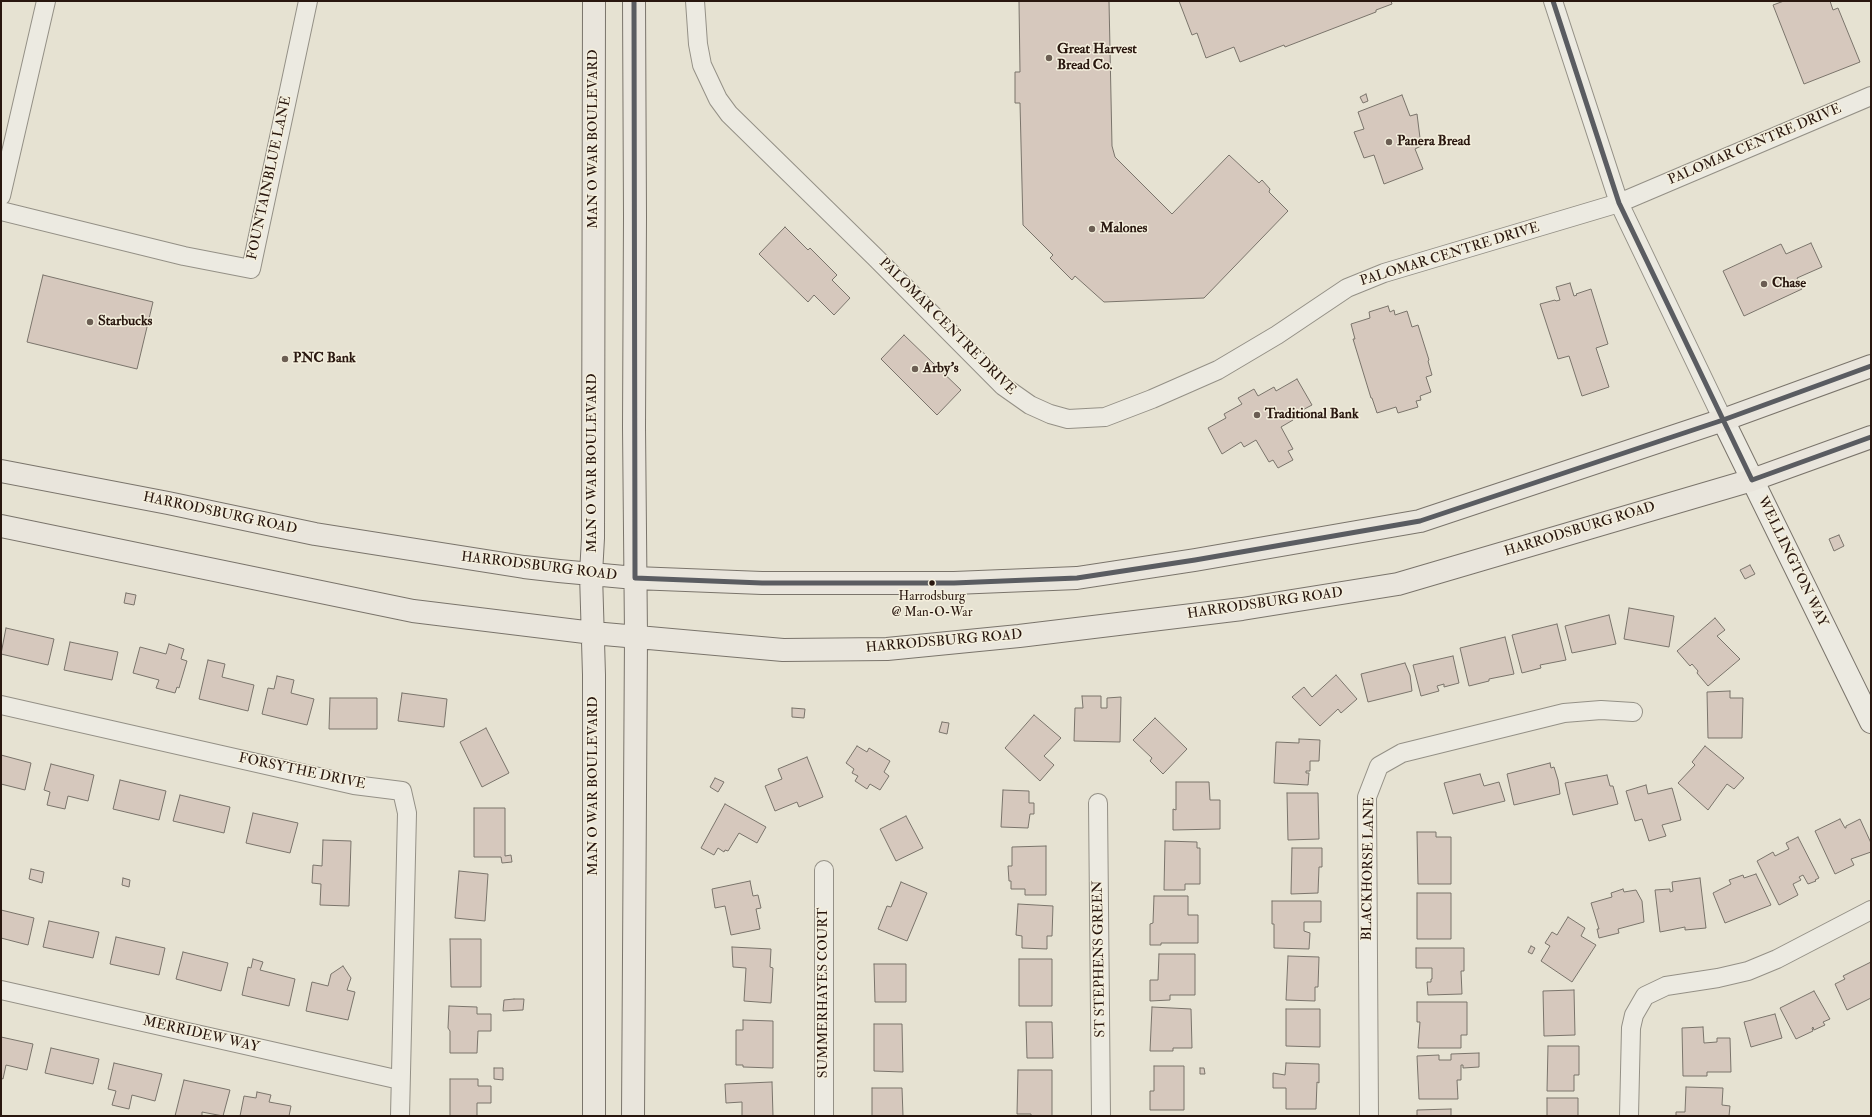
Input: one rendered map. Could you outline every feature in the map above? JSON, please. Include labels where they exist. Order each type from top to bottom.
[{"type":"main road","name":"MAN O WAR BOULEVARD","points":[[594,1],[593,530],[591,574],[593,633],[594,1116]]},
{"type":"main road","points":[[633,1116],[636,636],[634,1]]},
{"type":"main road","name":"HARRODSBURG ROAD","points":[[1,471],[168,503],[315,534],[524,567],[591,574],[635,578],[762,583],[954,583],[1076,578],[1203,559],[1420,521],[1723,420],[1871,366]]},
{"type":"main road","name":"HARRODSBURG ROAD","points":[[1,526],[413,611],[593,633],[783,650],[887,649],[1019,636],[1242,608],[1398,584],[1752,480],[1871,437]]},
{"type":"street","points":[[1,196],[46,1]]},
{"type":"street","name":"FOUNTAINBLUE LANE","points":[[1,211],[184,256],[251,269],[308,1]]},
{"type":"street","name":"PALOMAR CENTRE DRIVE","points":[[695,1],[698,44],[702,65],[718,99],[729,114],[876,258],[1003,386],[1030,405],[1050,414],[1068,419],[1106,417],[1152,399],[1218,370],[1277,336],[1347,288],[1384,273],[1619,203],[1871,96]]},
{"type":"street","name":"WELLINGTON WAY","points":[[1553,1],[1619,203],[1752,480],[1871,722]]},
{"type":"street","name":"FORSYTHE DRIVE","points":[[1,705],[354,785],[377,786],[402,791],[407,813],[400,1116]]},
{"type":"street","name":"BLACKHORSE LANE","points":[[1369,1116],[1367,797],[1373,777],[1379,766],[1402,753],[1564,713],[1601,710],[1633,712]]},
{"type":"street","name":"ST STEPHENS GREEN","points":[[1098,803],[1101,1116]]},
{"type":"street","name":"SUMMERHAYES COURT","points":[[824,870],[824,1116]]},
{"type":"street","points":[[1629,1116],[1631,1028],[1634,1015],[1645,996],[1666,986],[1718,978],[1748,971],[1776,959],[1871,910]]},
{"type":"street","name":"MERRIDEW WAY","points":[[1,990],[400,1080]]},
{"type":"building","points":[[1019,1],[1109,1],[1112,146],[1115,157],[1172,214],[1229,155],[1259,183],[1262,180],[1270,189],[1269,192],[1288,211],[1204,298],[1104,302],[1075,276],[1072,280],[1050,258],[1053,255],[1023,225],[1020,103],[1015,103],[1015,72],[1020,72]]},
{"type":"building","points":[[1179,1],[1391,1],[1392,4],[1376,10],[1376,12],[1285,47],[1284,45],[1240,62],[1234,47],[1206,58],[1197,33],[1192,35]]},
{"type":"building","points":[[1784,1],[1830,1],[1833,10],[1838,8],[1860,62],[1804,84],[1773,5]]},
{"type":"building","points":[[1366,94],[1368,101],[1363,103],[1360,97]]},
{"type":"building","name":"Panera Bread","points":[[1402,95],[1410,116],[1417,114],[1421,146],[1415,149],[1423,169],[1384,184],[1374,155],[1364,158],[1354,132],[1364,129],[1358,112]]},
{"type":"building","points":[[785,227],[808,250],[810,248],[837,275],[832,280],[850,298],[834,315],[814,295],[808,302],[759,254]]},
{"type":"building","name":"Chase","points":[[1811,243],[1822,267],[1797,278],[1802,289],[1744,316],[1723,271],[1781,244],[1786,254]]},
{"type":"building","name":"Starbucks","points":[[43,275],[153,302],[137,369],[27,342]]},
{"type":"building","points":[[1570,283],[1574,296],[1591,289],[1608,344],[1596,348],[1609,387],[1582,396],[1569,356],[1558,359],[1540,304],[1560,300],[1556,287]]},
{"type":"building","points":[[1388,306],[1390,312],[1394,310],[1395,315],[1407,311],[1412,327],[1418,325],[1432,375],[1426,377],[1431,392],[1420,396],[1421,400],[1416,401],[1418,407],[1398,413],[1396,407],[1377,413],[1353,339],[1355,339],[1351,324],[1370,318],[1369,312]]},
{"type":"building","name":"Arby's","points":[[904,335],[961,390],[937,415],[881,359]]},
{"type":"building","points":[[1297,379],[1312,405],[1291,416],[1293,420],[1281,427],[1293,449],[1288,451],[1293,460],[1278,468],[1273,460],[1269,462],[1256,440],[1244,447],[1241,442],[1222,454],[1208,428],[1226,418],[1224,414],[1242,404],[1238,398],[1254,389],[1258,396],[1274,387],[1276,391]]},
{"type":"building","points":[[1839,535],[1844,546],[1834,551],[1829,539]]},
{"type":"building","points":[[1750,565],[1755,574],[1745,579],[1740,570]]},
{"type":"building","points":[[126,593],[136,595],[134,605],[124,603]]},
{"type":"building","points":[[1629,608],[1674,616],[1669,647],[1624,639]]},
{"type":"building","points":[[1609,615],[1616,644],[1572,653],[1565,626]]},
{"type":"building","points":[[1715,618],[1725,630],[1717,636],[1740,659],[1708,686],[1697,673],[1698,671],[1692,664],[1690,666],[1677,651]]},
{"type":"building","points":[[1557,624],[1566,660],[1540,665],[1541,668],[1522,673],[1512,635]]},
{"type":"building","points":[[6,628],[54,639],[48,665],[1,654]]},
{"type":"building","points":[[1505,637],[1514,674],[1489,679],[1489,681],[1469,686],[1460,648]]},
{"type":"building","points":[[70,642],[118,652],[112,680],[64,670]]},
{"type":"building","points":[[169,644],[184,649],[181,659],[187,661],[179,688],[177,687],[175,693],[156,688],[159,680],[133,673],[140,647],[166,654]]},
{"type":"building","points":[[1453,656],[1459,683],[1444,687],[1444,684],[1437,686],[1439,691],[1421,696],[1413,665]]},
{"type":"building","points":[[208,660],[225,664],[222,677],[254,685],[248,711],[199,699]]},
{"type":"building","points":[[1405,663],[1410,675],[1412,691],[1368,702],[1361,674]]},
{"type":"building","points":[[1336,675],[1357,699],[1341,713],[1338,709],[1320,726],[1292,697],[1304,687],[1312,697]]},
{"type":"building","points":[[277,676],[294,680],[291,693],[314,699],[307,725],[262,714],[268,688],[274,689]]},
{"type":"building","points":[[1730,691],[1730,698],[1743,698],[1742,738],[1708,738],[1707,692]]},
{"type":"building","points":[[402,693],[447,699],[444,727],[398,721]]},
{"type":"building","points":[[1082,696],[1101,696],[1101,708],[1107,708],[1107,698],[1121,697],[1120,742],[1074,741],[1075,708],[1083,708]]},
{"type":"building","points":[[330,698],[377,698],[377,729],[329,729]]},
{"type":"building","points":[[792,708],[805,709],[804,718],[792,717]]},
{"type":"building","points":[[1034,715],[1061,738],[1044,756],[1054,765],[1040,781],[1005,748]]},
{"type":"building","points":[[1155,718],[1187,749],[1163,774],[1150,761],[1152,758],[1133,740]]},
{"type":"building","points":[[942,722],[949,723],[947,734],[939,732]]},
{"type":"building","points":[[486,728],[509,773],[482,787],[460,742]]},
{"type":"building","points":[[1299,739],[1320,740],[1319,761],[1310,761],[1310,771],[1306,771],[1306,773],[1309,773],[1308,785],[1274,783],[1276,742],[1299,743]]},
{"type":"building","points":[[857,746],[867,752],[869,748],[890,761],[884,772],[889,776],[880,790],[870,784],[867,789],[855,781],[858,776],[852,773],[854,769],[846,763]]},
{"type":"building","points":[[1705,746],[1744,778],[1734,789],[1727,784],[1708,810],[1678,783],[1695,765],[1692,762]]},
{"type":"building","points":[[1,755],[31,763],[25,790],[1,784]]},
{"type":"building","points":[[807,757],[823,797],[799,807],[797,802],[775,811],[765,786],[782,779],[778,769]]},
{"type":"building","points":[[1550,763],[1551,768],[1554,767],[1560,794],[1514,805],[1507,774]]},
{"type":"building","points":[[51,764],[94,775],[88,801],[68,796],[65,809],[47,805],[50,792],[44,790]]},
{"type":"building","points":[[1480,774],[1484,786],[1499,782],[1505,801],[1453,814],[1444,783]]},
{"type":"building","points":[[1607,775],[1610,786],[1613,786],[1618,804],[1573,815],[1565,783]]},
{"type":"building","points":[[715,778],[724,782],[718,792],[710,787]]},
{"type":"building","points":[[120,780],[166,791],[159,820],[113,809]]},
{"type":"building","points":[[1176,782],[1209,782],[1210,800],[1220,800],[1220,829],[1173,830],[1173,809],[1176,810]]},
{"type":"building","points":[[1646,785],[1648,794],[1672,788],[1681,820],[1662,825],[1666,836],[1649,841],[1642,819],[1635,821],[1626,791]]},
{"type":"building","points":[[1003,790],[1029,791],[1029,803],[1034,803],[1034,814],[1030,814],[1028,828],[1001,827]]},
{"type":"building","points":[[1287,793],[1318,793],[1319,839],[1288,840]]},
{"type":"building","points":[[180,795],[230,807],[224,833],[173,821]]},
{"type":"building","points":[[725,804],[766,827],[757,843],[739,833],[728,851],[725,850],[724,852],[718,848],[714,855],[701,848]]},
{"type":"building","points":[[474,808],[505,808],[505,856],[511,855],[512,862],[502,863],[501,857],[474,857]]},
{"type":"building","points":[[253,813],[298,823],[290,853],[246,843]]},
{"type":"building","points":[[906,816],[923,848],[896,861],[880,829]]},
{"type":"building","points":[[1840,819],[1846,828],[1846,826],[1860,819],[1871,843],[1871,852],[1851,859],[1854,865],[1835,874],[1815,831]]},
{"type":"building","points":[[1417,832],[1436,832],[1436,837],[1451,837],[1451,884],[1418,884]]},
{"type":"building","points":[[1798,837],[1819,878],[1808,884],[1803,875],[1799,877],[1801,880],[1793,884],[1798,895],[1779,905],[1757,861],[1773,852],[1775,856],[1789,849],[1786,843]]},
{"type":"building","points":[[323,840],[351,841],[349,906],[320,905],[321,884],[312,883],[313,865],[322,866]]},
{"type":"building","points":[[1165,841],[1197,842],[1197,848],[1200,848],[1200,884],[1185,884],[1185,890],[1164,890]]},
{"type":"building","points":[[1046,846],[1046,895],[1025,895],[1025,889],[1011,889],[1008,866],[1012,866],[1012,847]]},
{"type":"building","points":[[1292,848],[1322,848],[1322,867],[1319,867],[1318,893],[1291,894]]},
{"type":"building","points":[[31,869],[44,872],[42,883],[29,879]]},
{"type":"building","points":[[459,871],[488,874],[485,921],[455,918]]},
{"type":"building","points":[[1756,874],[1771,905],[1725,923],[1713,893],[1731,884],[1729,880],[1743,875],[1744,878]]},
{"type":"building","points":[[123,878],[130,880],[129,887],[122,885]]},
{"type":"building","points":[[1700,878],[1706,928],[1685,930],[1685,927],[1660,932],[1655,890],[1670,889],[1670,892],[1673,891],[1672,882]]},
{"type":"building","points":[[750,881],[753,896],[758,895],[761,908],[756,909],[760,929],[731,935],[725,906],[715,908],[712,889]]},
{"type":"building","points":[[901,882],[927,893],[907,941],[878,929],[887,906],[891,907]]},
{"type":"building","points":[[1623,889],[1624,892],[1636,890],[1642,901],[1644,922],[1618,929],[1619,933],[1599,938],[1597,929],[1599,929],[1591,903],[1612,897],[1611,893]]},
{"type":"building","points":[[1417,893],[1451,893],[1451,939],[1417,939]]},
{"type":"building","points":[[1154,896],[1188,896],[1188,915],[1198,915],[1198,943],[1161,943],[1161,945],[1150,945],[1150,924],[1153,923]]},
{"type":"building","points":[[1272,901],[1321,901],[1321,922],[1304,922],[1304,931],[1310,933],[1309,949],[1274,948]]},
{"type":"building","points":[[1018,904],[1053,906],[1052,936],[1047,936],[1047,949],[1022,948],[1022,936],[1016,935]]},
{"type":"building","points":[[1,910],[34,918],[28,945],[1,938]]},
{"type":"building","points":[[1568,917],[1585,928],[1581,936],[1596,945],[1572,982],[1541,961],[1550,946],[1545,943],[1552,932],[1557,935]]},
{"type":"building","points":[[49,921],[99,932],[93,958],[43,947]]},
{"type":"building","points":[[116,937],[165,948],[159,975],[110,964]]},
{"type":"building","points":[[450,939],[481,939],[481,987],[451,987]]},
{"type":"building","points":[[1531,946],[1535,948],[1532,954],[1528,952]]},
{"type":"building","points":[[732,947],[771,949],[770,967],[773,968],[771,1003],[744,1001],[746,968],[733,967]]},
{"type":"building","points":[[1416,948],[1464,948],[1464,971],[1461,971],[1462,994],[1428,995],[1427,982],[1431,982],[1432,968],[1416,968]]},
{"type":"building","points":[[183,952],[228,963],[221,991],[176,979]]},
{"type":"building","points":[[1159,954],[1195,954],[1195,995],[1170,995],[1170,1000],[1150,1001],[1150,980],[1158,980]]},
{"type":"building","points":[[1288,956],[1319,957],[1318,987],[1315,987],[1315,1001],[1286,1000]]},
{"type":"building","points":[[253,959],[263,962],[260,970],[295,979],[289,1006],[242,995],[248,967],[251,968]]},
{"type":"building","points":[[1019,959],[1052,959],[1052,1006],[1019,1006]]},
{"type":"building","points":[[1871,962],[1871,998],[1847,1010],[1835,984],[1845,979],[1843,976]]},
{"type":"building","points":[[874,964],[906,964],[906,1002],[875,1002]]},
{"type":"building","points":[[343,966],[351,978],[347,990],[355,992],[348,1020],[306,1011],[312,982],[328,986],[331,974]]},
{"type":"building","points":[[1574,990],[1575,1035],[1544,1036],[1543,991]]},
{"type":"building","points":[[1814,991],[1830,1019],[1823,1022],[1825,1025],[1814,1030],[1813,1027],[1813,1031],[1796,1039],[1780,1008]]},
{"type":"building","points":[[524,999],[523,1010],[503,1011],[504,1000]]},
{"type":"building","points":[[1417,1002],[1467,1002],[1467,1035],[1461,1035],[1461,1048],[1418,1048],[1420,1022],[1417,1022]]},
{"type":"building","points":[[449,1006],[477,1007],[477,1014],[491,1014],[491,1031],[478,1031],[477,1053],[450,1053],[450,1031],[448,1028]]},
{"type":"building","points":[[1152,1007],[1191,1009],[1192,1048],[1173,1048],[1173,1051],[1150,1051]]},
{"type":"building","points":[[1286,1009],[1320,1009],[1320,1047],[1286,1046]]},
{"type":"building","points":[[1775,1014],[1782,1038],[1751,1047],[1744,1022]]},
{"type":"building","points":[[743,1020],[773,1021],[773,1068],[743,1067],[743,1065],[736,1065],[736,1030],[743,1030]]},
{"type":"building","points":[[1026,1022],[1052,1022],[1053,1058],[1027,1058]]},
{"type":"building","points":[[874,1024],[902,1024],[903,1072],[874,1071]]},
{"type":"building","points":[[1703,1027],[1704,1043],[1717,1042],[1717,1038],[1730,1038],[1731,1072],[1707,1072],[1707,1076],[1683,1076],[1682,1028]]},
{"type":"building","points":[[1,1037],[33,1044],[27,1070],[6,1065],[3,1079],[1,1078]]},
{"type":"building","points":[[1548,1046],[1579,1046],[1579,1075],[1574,1075],[1574,1091],[1547,1091]]},
{"type":"building","points":[[51,1048],[99,1059],[93,1084],[45,1073]]},
{"type":"building","points":[[1479,1053],[1479,1067],[1463,1068],[1463,1065],[1461,1065],[1461,1080],[1457,1080],[1458,1099],[1419,1099],[1417,1056],[1439,1055],[1439,1060],[1451,1060],[1451,1054]]},
{"type":"building","points":[[114,1063],[162,1074],[155,1101],[132,1095],[129,1109],[112,1105],[116,1091],[108,1089]]},
{"type":"building","points":[[1286,1063],[1319,1064],[1319,1083],[1317,1082],[1316,1109],[1286,1109],[1286,1088],[1273,1088],[1273,1073],[1285,1075]]},
{"type":"building","points":[[1154,1066],[1184,1066],[1184,1110],[1150,1110],[1150,1091],[1154,1091]]},
{"type":"building","points":[[494,1068],[503,1068],[503,1080],[494,1079]]},
{"type":"building","points":[[1200,1068],[1204,1068],[1205,1074],[1200,1074]]},
{"type":"building","points":[[1018,1070],[1052,1070],[1052,1116],[1017,1114]]},
{"type":"building","points":[[450,1079],[478,1079],[478,1086],[491,1086],[491,1103],[477,1103],[477,1116],[450,1116]]},
{"type":"building","points":[[184,1080],[230,1090],[223,1116],[202,1112],[202,1116],[175,1116]]},
{"type":"building","points":[[772,1082],[773,1116],[742,1116],[742,1102],[726,1103],[725,1084]]},
{"type":"building","points":[[1686,1087],[1723,1088],[1722,1105],[1730,1106],[1729,1116],[1676,1116],[1676,1112],[1685,1112]]},
{"type":"building","points":[[872,1088],[902,1088],[903,1116],[872,1116]]},
{"type":"building","points":[[257,1092],[271,1095],[269,1102],[291,1106],[289,1116],[240,1116],[244,1096],[256,1098]]},
{"type":"building","points":[[1547,1098],[1578,1098],[1578,1116],[1547,1116]]},
{"type":"building","points":[[1451,1109],[1451,1116],[1417,1116],[1417,1110]]},
{"type":"transit line","points":[[634,1],[635,578],[762,583],[954,583],[1077,578],[1195,560],[1420,521],[1723,420],[1871,366]]},
{"type":"transit line","points":[[1553,1],[1619,203],[1752,480],[1871,437]]},
{"type":"place","name":"Great Harvest Bread Co.","points":[[1049,58]]},
{"type":"place","name":"Panera Bread","points":[[1389,142]]},
{"type":"place","name":"Malones","points":[[1092,229]]},
{"type":"place","name":"Chase","points":[[1764,284]]},
{"type":"place","name":"Starbucks","points":[[90,322]]},
{"type":"place","name":"PNC Bank","points":[[285,359]]},
{"type":"place","name":"Arby's","points":[[915,369]]},
{"type":"place","name":"Traditional Bank","points":[[1257,415]]},
{"type":"place","name":"Harrodsburg @ Man-O-War","points":[[932,583]]}]
